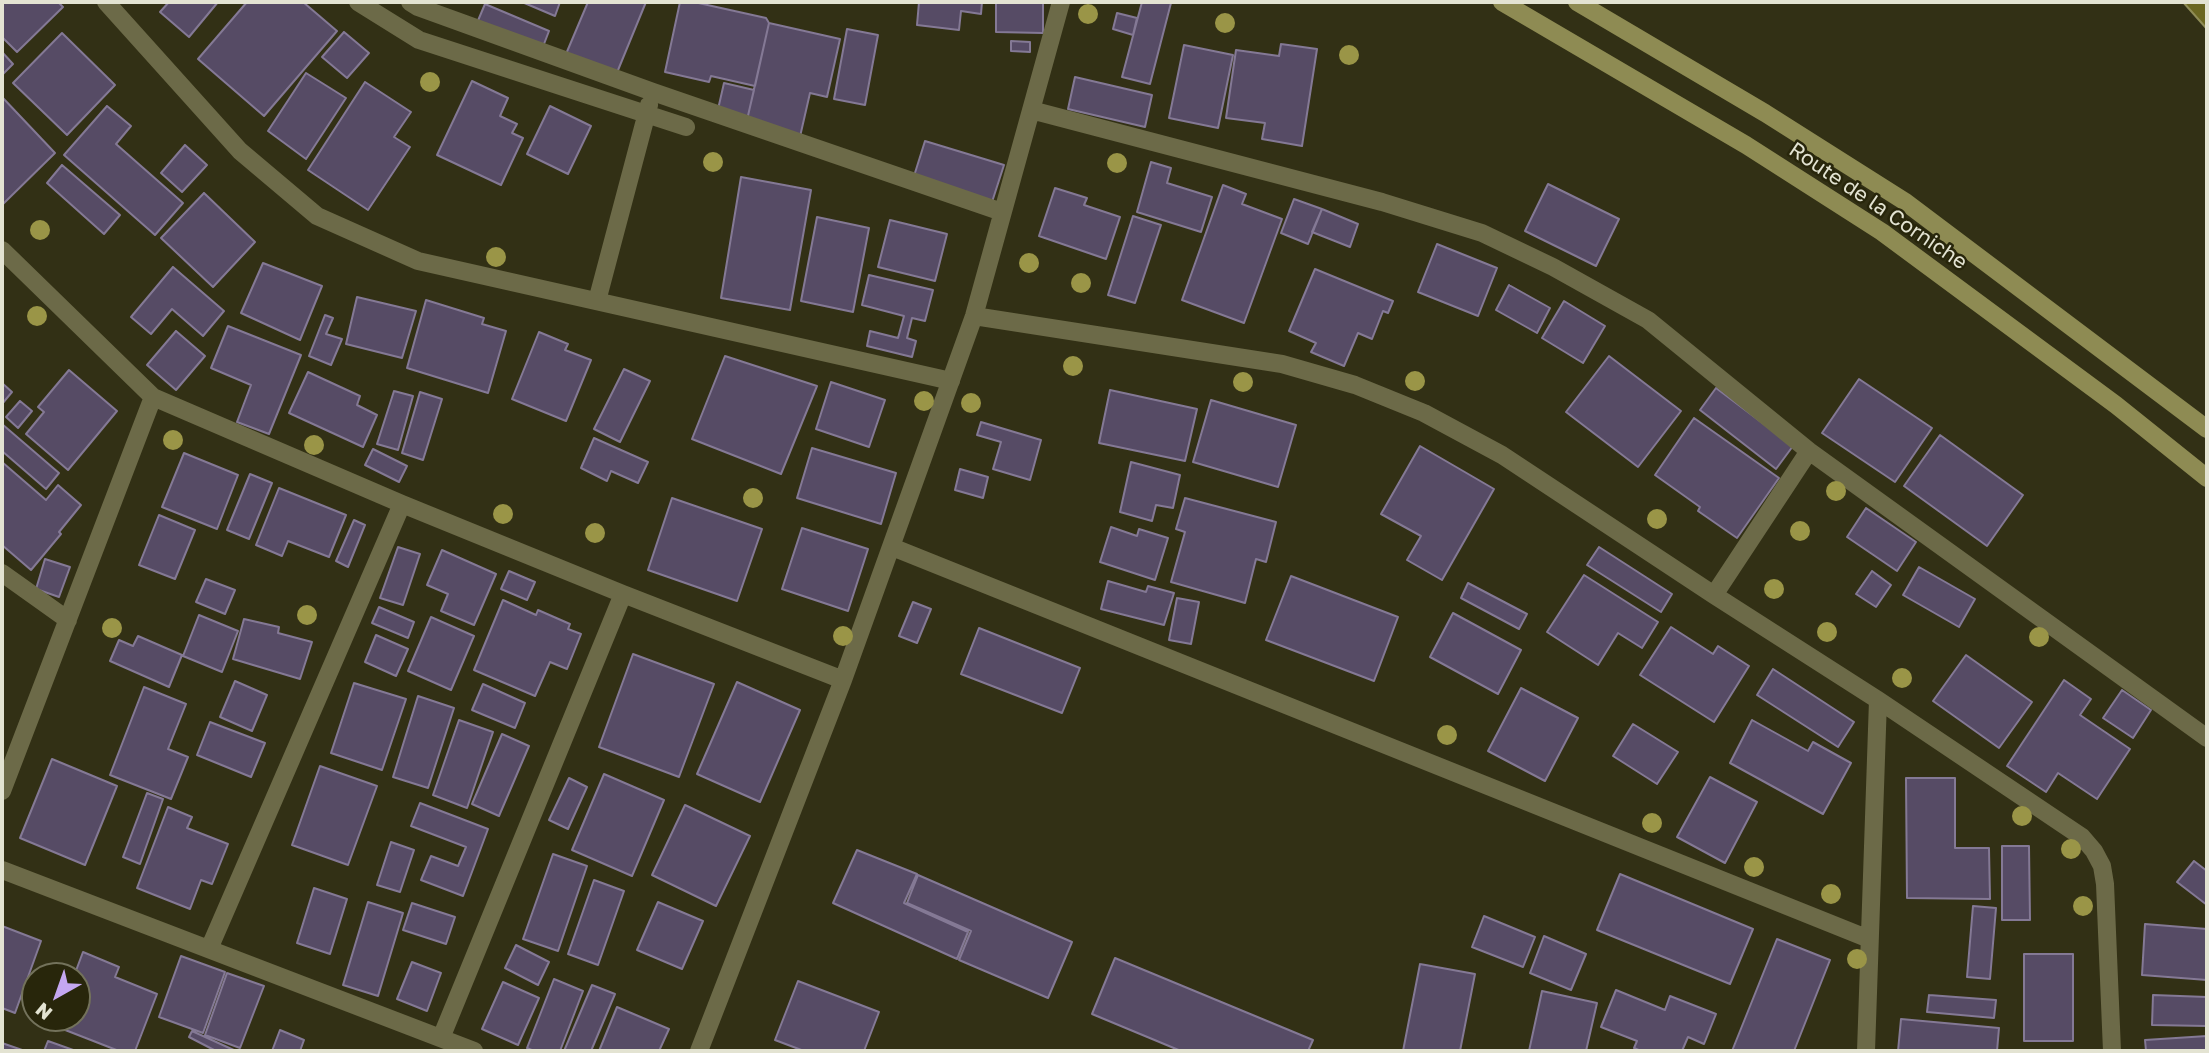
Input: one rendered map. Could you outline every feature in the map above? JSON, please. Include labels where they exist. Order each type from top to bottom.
[{"type":"main road","name":"Route de la Corniche","points":[[1502,2],[1746,145],[1882,232],[2116,405],[2207,478]]},
{"type":"main road","name":"Route de la Corniche","points":[[1577,2],[1765,113],[1904,201],[2207,429]]},
{"type":"street","points":[[106,2],[240,151],[317,216],[418,261],[951,381]]},
{"type":"street","points":[[358,2],[419,40],[685,127]]},
{"type":"street","points":[[410,2],[653,92],[1002,212]]},
{"type":"street","points":[[699,1051],[843,680],[974,316],[1061,2]]},
{"type":"street","points":[[597,301],[653,92]]},
{"type":"street","points":[[1031,110],[1382,202],[1482,233],[1553,267],[1647,320],[1809,451],[2207,738]]},
{"type":"street","points":[[2,250],[153,397],[401,504],[843,680]]},
{"type":"street","points":[[974,316],[1282,365],[1355,384],[1424,413],[1503,455],[2082,837],[2095,851],[2102,866],[2105,884],[2112,1051]]},
{"type":"street","points":[[2,791],[153,397]]},
{"type":"street","points":[[1714,595],[1809,451]]},
{"type":"street","points":[[209,949],[401,504]]},
{"type":"street","points":[[892,547],[1869,939]]},
{"type":"street","points":[[2,573],[68,620]]},
{"type":"street","points":[[441,1038],[623,594]]},
{"type":"street","points":[[1866,1051],[1878,700]]},
{"type":"street","points":[[2,870],[474,1051]]},
{"type":"shaded area","points":[[2183,2],[2207,2],[2207,29]]},
{"type":"building","points":[[2,2],[58,2],[63,7],[17,52],[2,37]]},
{"type":"building","points":[[169,2],[218,2],[189,37],[160,12]]},
{"type":"building","points":[[247,2],[303,2],[337,31],[264,116],[198,59]]},
{"type":"building","points":[[522,2],[560,2],[555,16]]},
{"type":"building","points":[[588,2],[646,2],[616,75],[566,54]]},
{"type":"building","points":[[680,2],[694,2],[766,18],[769,23],[755,86],[711,76],[709,82],[665,72]]},
{"type":"building","points":[[919,2],[982,2],[981,14],[961,11],[959,30],[917,25]]},
{"type":"building","points":[[996,2],[1043,2],[1043,33],[996,32]]},
{"type":"building","points":[[1142,2],[1171,3],[1150,84],[1122,77]]},
{"type":"building","points":[[485,4],[549,31],[539,57],[474,30]]},
{"type":"building","points":[[1117,13],[1137,18],[1133,35],[1113,29]]},
{"type":"building","points":[[769,23],[840,39],[827,97],[810,93],[799,141],[745,129]]},
{"type":"building","points":[[847,29],[878,35],[865,105],[834,99]]},
{"type":"building","points":[[344,32],[369,53],[347,78],[322,57]]},
{"type":"building","points":[[62,33],[115,85],[67,135],[13,83]]},
{"type":"building","points":[[1011,41],[1030,42],[1030,52],[1011,51]]},
{"type":"building","points":[[1281,44],[1317,49],[1302,146],[1262,139],[1265,123],[1226,118],[1236,50],[1279,56]]},
{"type":"building","points":[[1184,45],[1233,55],[1218,128],[1169,118]]},
{"type":"building","points":[[2,52],[13,64],[2,75]]},
{"type":"building","points":[[306,73],[346,98],[306,159],[268,131]]},
{"type":"building","points":[[1075,77],[1152,95],[1145,127],[1068,109]]},
{"type":"building","points":[[472,81],[508,98],[500,116],[517,124],[512,133],[523,138],[501,185],[437,155]]},
{"type":"building","points":[[365,82],[411,112],[394,137],[410,147],[368,210],[308,170]]},
{"type":"building","points":[[724,83],[754,90],[746,124],[716,118]]},
{"type":"building","points":[[2,97],[55,153],[2,205]]},
{"type":"building","points":[[107,106],[131,126],[116,144],[183,203],[155,235],[64,155]]},
{"type":"building","points":[[550,106],[591,126],[568,174],[527,154]]},
{"type":"building","points":[[925,141],[1004,165],[992,202],[914,176]]},
{"type":"building","points":[[185,145],[207,165],[182,192],[161,173]]},
{"type":"building","points":[[1151,162],[1171,168],[1167,183],[1212,197],[1201,232],[1137,212]]},
{"type":"building","points":[[62,165],[120,215],[104,234],[47,183]]},
{"type":"building","points":[[741,177],[811,190],[790,310],[721,298]]},
{"type":"building","points":[[1548,184],[1619,219],[1596,266],[1525,231]]},
{"type":"building","points":[[1223,185],[1246,194],[1242,204],[1282,219],[1244,323],[1182,300]]},
{"type":"building","points":[[1055,188],[1087,198],[1084,205],[1120,217],[1106,259],[1039,236]]},
{"type":"building","points":[[204,193],[255,242],[213,287],[161,238]]},
{"type":"building","points":[[1294,199],[1322,209],[1308,244],[1281,233]]},
{"type":"building","points":[[1322,209],[1358,224],[1350,247],[1312,232]]},
{"type":"building","points":[[1133,216],[1161,225],[1135,303],[1108,295]]},
{"type":"building","points":[[817,217],[869,228],[853,312],[801,301]]},
{"type":"building","points":[[890,220],[947,234],[935,281],[878,267]]},
{"type":"building","points":[[1437,244],[1497,268],[1478,316],[1418,292]]},
{"type":"building","points":[[263,263],[322,286],[300,340],[241,313]]},
{"type":"building","points":[[173,267],[224,311],[203,336],[172,309],[151,334],[131,317]]},
{"type":"building","points":[[1315,269],[1393,301],[1388,313],[1383,311],[1372,339],[1358,333],[1344,366],[1311,352],[1316,343],[1289,331]]},
{"type":"building","points":[[869,275],[933,290],[925,321],[912,318],[907,338],[916,341],[912,357],[867,346],[870,331],[898,338],[904,316],[862,305]]},
{"type":"building","points":[[1509,285],[1550,308],[1537,333],[1496,310]]},
{"type":"building","points":[[357,297],[416,311],[402,358],[346,344]]},
{"type":"building","points":[[426,300],[484,318],[482,324],[506,331],[488,393],[407,368]]},
{"type":"building","points":[[1564,301],[1605,326],[1583,363],[1542,338]]},
{"type":"building","points":[[325,315],[333,318],[326,334],[342,339],[331,365],[309,356]]},
{"type":"building","points":[[228,326],[301,355],[269,434],[237,422],[251,385],[211,368]]},
{"type":"building","points":[[176,331],[205,356],[176,390],[147,365]]},
{"type":"building","points":[[539,332],[568,344],[565,350],[591,360],[566,421],[512,399]]},
{"type":"building","points":[[725,356],[817,386],[781,474],[692,439]]},
{"type":"building","points":[[1609,356],[1681,411],[1638,467],[1566,412]]},
{"type":"building","points":[[624,369],[650,381],[620,442],[594,429]]},
{"type":"building","points":[[69,370],[117,411],[68,470],[26,434],[44,412],[38,407]]},
{"type":"building","points":[[308,372],[360,396],[357,405],[377,415],[363,447],[289,413]]},
{"type":"building","points":[[1859,379],[1932,428],[1895,482],[1822,433]]},
{"type":"building","points":[[831,382],[885,400],[869,447],[816,429]]},
{"type":"building","points":[[2,383],[12,392],[2,404]]},
{"type":"building","points":[[1716,388],[1793,446],[1776,469],[1700,410]]},
{"type":"building","points":[[1110,390],[1197,409],[1185,461],[1099,443]]},
{"type":"building","points":[[394,391],[413,396],[398,450],[377,444]]},
{"type":"building","points":[[420,392],[442,399],[423,460],[402,453]]},
{"type":"building","points":[[1211,400],[1296,425],[1278,487],[1193,462]]},
{"type":"building","points":[[20,401],[32,411],[18,428],[6,417]]},
{"type":"building","points":[[1694,418],[1779,478],[1737,538],[1698,511],[1700,507],[1655,475]]},
{"type":"building","points":[[981,422],[1041,440],[1030,480],[993,469],[1001,442],[977,435]]},
{"type":"building","points":[[2,424],[59,473],[46,489],[2,451]]},
{"type":"building","points":[[1940,435],[2023,495],[1987,546],[1904,486]]},
{"type":"building","points":[[594,438],[648,462],[638,483],[611,471],[607,481],[581,468]]},
{"type":"building","points":[[1420,446],[1494,489],[1442,580],[1407,560],[1421,536],[1381,514]]},
{"type":"building","points":[[812,448],[896,473],[881,524],[797,498]]},
{"type":"building","points":[[373,449],[407,466],[399,482],[365,465]]},
{"type":"building","points":[[184,453],[238,475],[217,529],[162,507]]},
{"type":"building","points":[[2,462],[46,500],[58,485],[81,505],[31,570],[2,545]]},
{"type":"building","points":[[1131,462],[1180,475],[1173,508],[1156,505],[1152,521],[1120,512]]},
{"type":"building","points":[[960,469],[988,477],[983,498],[955,490]]},
{"type":"building","points":[[250,474],[272,483],[249,539],[227,530]]},
{"type":"building","points":[[279,488],[346,515],[329,557],[288,541],[282,556],[256,545]]},
{"type":"building","points":[[672,498],[762,529],[737,601],[648,570]]},
{"type":"building","points":[[1185,498],[1276,522],[1266,562],[1256,559],[1245,603],[1171,582],[1185,532],[1176,529]]},
{"type":"building","points":[[1866,508],[1916,542],[1897,571],[1847,537]]},
{"type":"building","points":[[159,515],[195,530],[175,579],[139,565]]},
{"type":"building","points":[[354,520],[365,525],[348,567],[336,561]]},
{"type":"building","points":[[1111,527],[1137,536],[1139,529],[1168,538],[1155,580],[1100,562]]},
{"type":"building","points":[[802,528],[868,549],[848,611],[782,589]]},
{"type":"building","points":[[398,547],[420,554],[403,605],[380,598]]},
{"type":"building","points":[[1599,547],[1672,594],[1661,612],[1587,565]]},
{"type":"building","points":[[442,550],[496,574],[474,625],[441,611],[448,594],[427,585]]},
{"type":"building","points":[[45,559],[70,567],[59,597],[36,589]]},
{"type":"building","points":[[1919,567],[1975,599],[1959,627],[1903,595]]},
{"type":"building","points":[[509,571],[535,582],[527,600],[501,589]]},
{"type":"building","points":[[1872,571],[1891,585],[1876,607],[1856,594]]},
{"type":"building","points":[[1584,575],[1658,622],[1642,648],[1618,633],[1598,665],[1547,632]]},
{"type":"building","points":[[1291,576],[1398,617],[1374,681],[1266,640]]},
{"type":"building","points":[[206,579],[235,590],[225,614],[196,602]]},
{"type":"building","points":[[1108,581],[1146,592],[1148,586],[1174,593],[1164,625],[1101,609]]},
{"type":"building","points":[[1468,583],[1527,614],[1519,629],[1461,598]]},
{"type":"building","points":[[1177,598],[1199,602],[1191,644],[1169,640]]},
{"type":"building","points":[[503,600],[536,615],[538,610],[570,624],[568,629],[581,634],[567,669],[550,662],[535,696],[474,670]]},
{"type":"building","points":[[913,602],[931,609],[917,643],[899,636]]},
{"type":"building","points":[[379,607],[414,622],[408,638],[372,623]]},
{"type":"building","points":[[1453,613],[1521,650],[1498,694],[1430,657]]},
{"type":"building","points":[[199,615],[238,631],[222,672],[183,656]]},
{"type":"building","points":[[431,617],[474,636],[451,690],[408,671]]},
{"type":"building","points":[[244,619],[279,627],[278,633],[312,642],[300,679],[233,659]]},
{"type":"building","points":[[1671,627],[1713,654],[1718,646],[1749,666],[1714,722],[1640,675]]},
{"type":"building","points":[[979,628],[1080,668],[1062,713],[961,674]]},
{"type":"building","points":[[376,635],[408,649],[396,676],[365,662]]},
{"type":"building","points":[[138,636],[182,655],[169,687],[110,661],[119,640],[133,646]]},
{"type":"building","points":[[633,654],[714,684],[679,777],[599,747]]},
{"type":"building","points":[[1966,655],[2032,702],[1999,748],[1933,701]]},
{"type":"building","points":[[1773,669],[1854,722],[1838,747],[1757,695]]},
{"type":"building","points":[[2064,680],[2091,699],[2080,715],[2130,749],[2097,799],[2058,773],[2046,792],[2007,766]]},
{"type":"building","points":[[235,681],[267,695],[252,731],[220,717]]},
{"type":"building","points":[[737,682],[800,710],[760,802],[697,774]]},
{"type":"building","points":[[354,683],[406,699],[382,770],[331,753]]},
{"type":"building","points":[[483,684],[525,703],[515,728],[472,710]]},
{"type":"building","points":[[144,687],[186,704],[168,749],[188,757],[171,799],[110,775]]},
{"type":"building","points":[[1521,688],[1578,718],[1545,781],[1488,751]]},
{"type":"building","points":[[2122,690],[2151,710],[2133,738],[2103,718]]},
{"type":"building","points":[[418,696],[454,708],[428,788],[393,777]]},
{"type":"building","points":[[459,720],[493,732],[467,808],[433,795]]},
{"type":"building","points":[[1752,720],[1808,751],[1813,742],[1851,763],[1823,814],[1730,763]]},
{"type":"building","points":[[210,722],[265,743],[251,777],[197,755]]},
{"type":"building","points":[[1633,724],[1678,752],[1657,784],[1613,756]]},
{"type":"building","points":[[502,734],[529,746],[499,816],[472,804]]},
{"type":"building","points":[[52,759],[117,786],[85,865],[20,838]]},
{"type":"building","points":[[320,766],[377,786],[348,865],[292,845]]},
{"type":"building","points":[[604,774],[664,800],[632,876],[572,850]]},
{"type":"building","points":[[1710,777],[1757,802],[1725,863],[1677,837]]},
{"type":"building","points":[[569,778],[587,787],[568,829],[549,820]]},
{"type":"building","points":[[1906,778],[1955,778],[1955,848],[1989,848],[1990,899],[1907,898]]},
{"type":"building","points":[[147,793],[163,799],[140,864],[123,857]]},
{"type":"building","points":[[420,803],[488,829],[463,896],[421,880],[431,856],[458,866],[466,847],[411,826]]},
{"type":"building","points":[[685,805],[750,836],[716,906],[652,875]]},
{"type":"building","points":[[168,807],[192,817],[187,828],[228,844],[212,884],[201,880],[190,909],[137,888]]},
{"type":"building","points":[[391,842],[414,850],[400,892],[377,885]]},
{"type":"building","points":[[2002,846],[2029,846],[2030,920],[2002,920]]},
{"type":"building","points":[[857,850],[917,874],[904,903],[968,932],[957,959],[833,903]]},
{"type":"building","points":[[553,854],[587,866],[558,951],[523,939]]},
{"type":"building","points":[[2194,861],[2207,871],[2207,905],[2177,882]]},
{"type":"building","points":[[1620,874],[1753,929],[1730,984],[1597,930]]},
{"type":"building","points":[[918,875],[1072,942],[1048,998],[959,960],[971,931],[907,903]]},
{"type":"building","points":[[594,880],[624,891],[598,965],[568,954]]},
{"type":"building","points":[[314,888],[347,899],[330,954],[297,943]]},
{"type":"building","points":[[368,902],[403,913],[378,996],[343,985]]},
{"type":"building","points":[[658,902],[703,921],[682,969],[637,950]]},
{"type":"building","points":[[412,903],[455,917],[446,944],[403,930]]},
{"type":"building","points":[[1973,906],[1996,908],[1990,979],[1967,977]]},
{"type":"building","points":[[1484,916],[1535,937],[1523,967],[1472,947]]},
{"type":"building","points":[[2145,924],[2207,929],[2207,980],[2142,975]]},
{"type":"building","points":[[2,926],[41,941],[33,962],[21,962],[21,996],[15,1013],[2,1008]]},
{"type":"building","points":[[1544,936],[1586,954],[1571,990],[1530,973]]},
{"type":"building","points":[[1777,939],[1830,960],[1794,1051],[1732,1051]]},
{"type":"building","points":[[516,945],[549,962],[538,985],[505,968]]},
{"type":"building","points":[[83,952],[119,967],[115,977],[157,994],[135,1051],[119,1051],[70,1032],[91,1032],[91,962],[79,962]]},
{"type":"building","points":[[2024,954],[2073,954],[2073,1041],[2024,1041]]},
{"type":"building","points":[[181,956],[225,972],[203,1033],[159,1017]]},
{"type":"building","points":[[1115,958],[1313,1040],[1308,1051],[1181,1051],[1092,1014]]},
{"type":"building","points":[[412,962],[441,973],[427,1011],[397,999]]},
{"type":"building","points":[[1420,964],[1475,974],[1460,1051],[1403,1051]]},
{"type":"building","points":[[227,973],[264,986],[240,1048],[205,1035]]},
{"type":"building","points":[[554,979],[583,991],[560,1051],[534,1051],[527,1048]]},
{"type":"building","points":[[798,981],[879,1012],[864,1051],[804,1051],[775,1040]]},
{"type":"building","points":[[503,982],[539,998],[518,1045],[482,1029]]},
{"type":"building","points":[[592,985],[615,994],[591,1051],[564,1051]]},
{"type":"building","points":[[1616,990],[1665,1010],[1670,996],[1716,1014],[1704,1044],[1688,1037],[1682,1051],[1641,1051],[1634,1048],[1637,1041],[1601,1027]]},
{"type":"building","points":[[1542,991],[1597,1003],[1586,1051],[1529,1051]]},
{"type":"building","points":[[1929,995],[1996,1000],[1994,1018],[1927,1012]]},
{"type":"building","points":[[2153,995],[2207,997],[2207,1026],[2152,1025]]},
{"type":"building","points":[[617,1007],[669,1029],[659,1051],[599,1051]]},
{"type":"building","points":[[1901,1019],[1999,1028],[1997,1051],[1898,1051]]},
{"type":"building","points":[[280,1030],[304,1040],[300,1051],[272,1051]]},
{"type":"building","points":[[192,1031],[236,1051],[216,1051],[189,1037]]},
{"type":"building","points":[[2207,1036],[2207,1051],[2146,1051],[2145,1040]]},
{"type":"building","points":[[48,1041],[76,1051],[44,1051]]},
{"type":"building","points":[[2,1043],[25,1051],[2,1051]]}]
